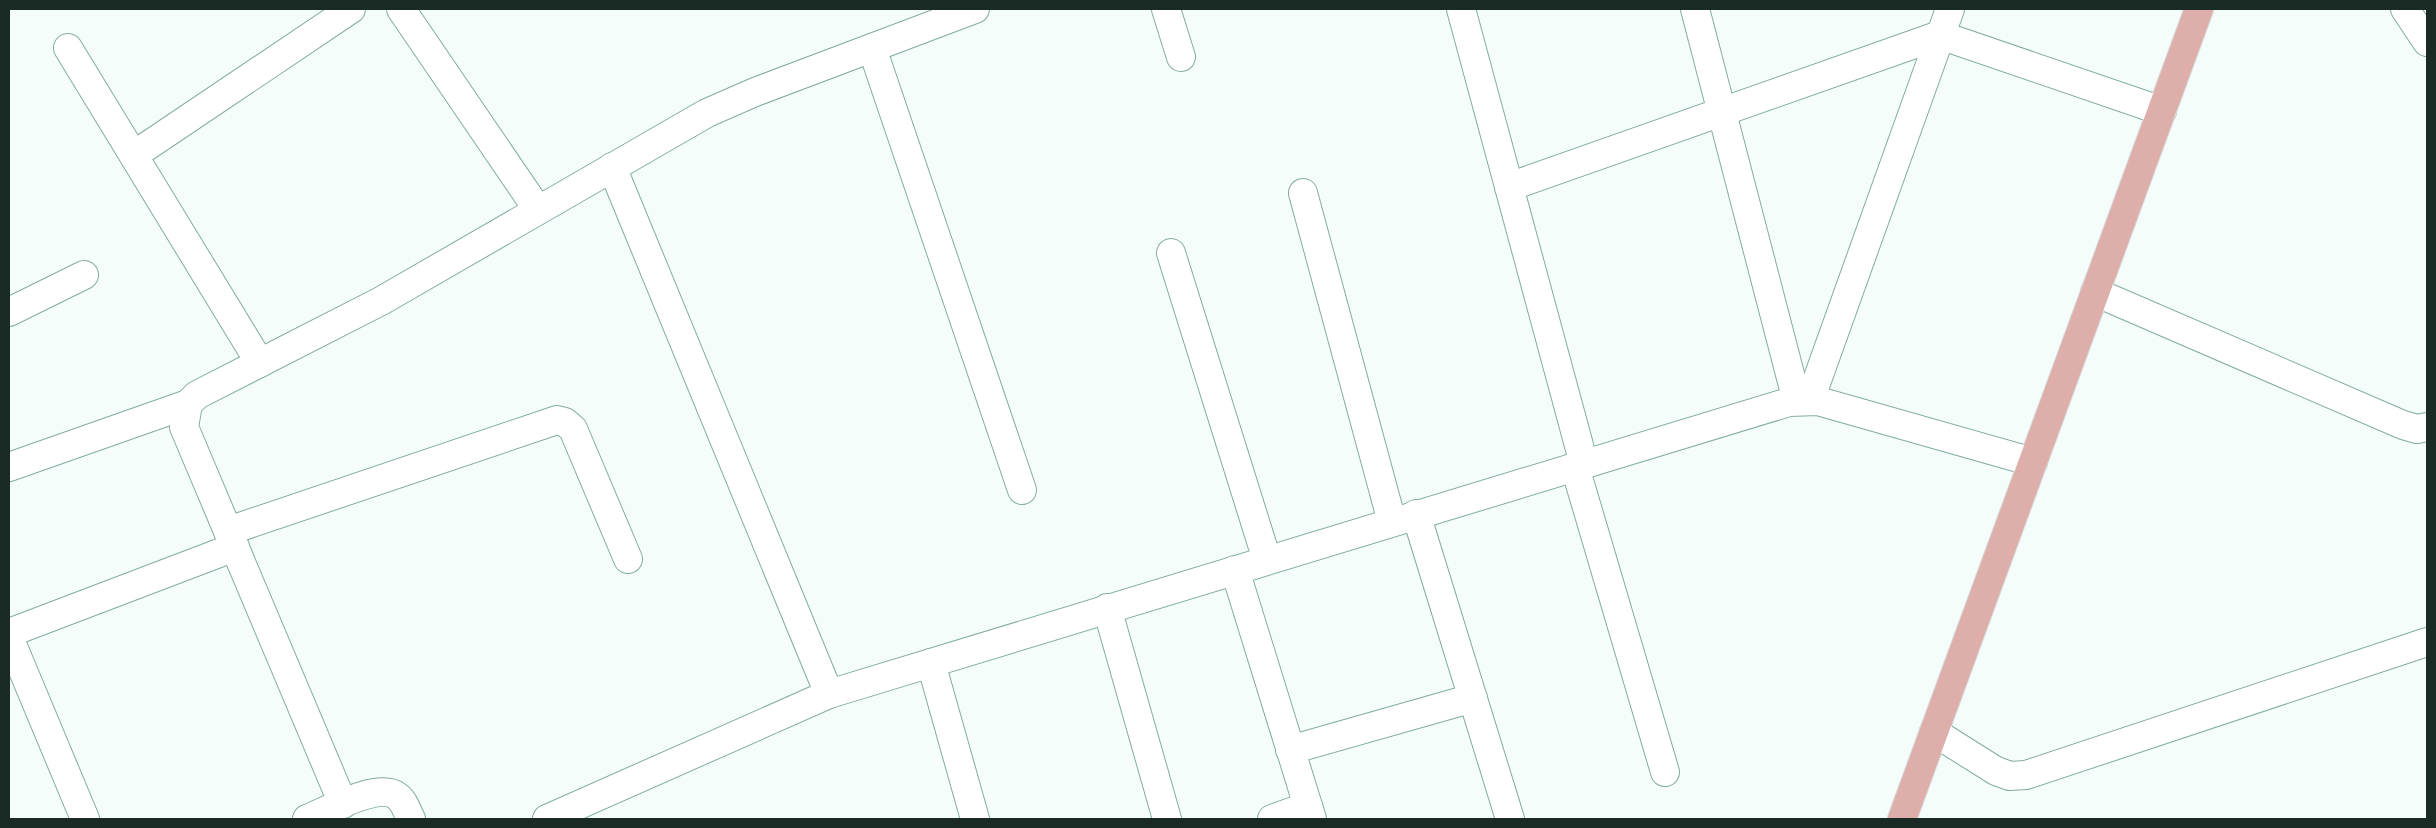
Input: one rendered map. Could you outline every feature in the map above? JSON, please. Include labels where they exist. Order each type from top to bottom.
[{"type":"main road","points":[[1902,819],[2199,9]]},
{"type":"street","points":[[134,155],[351,9]]},
{"type":"street","points":[[401,9],[538,210]]},
{"type":"street","points":[[9,467],[188,404],[197,395],[381,301],[612,167],[730,102],[975,9]]},
{"type":"street","points":[[1166,9],[1181,57]]},
{"type":"street","points":[[1461,9],[1509,188],[1579,465],[1665,772]]},
{"type":"street","points":[[1695,9],[1722,112],[1804,400]]},
{"type":"street","points":[[2405,9],[2427,42]]},
{"type":"street","points":[[1509,188],[1722,112],[1944,19],[2162,111]]},
{"type":"street","points":[[1804,400],[1944,19]]},
{"type":"street","points":[[68,48],[260,363]]},
{"type":"street","points":[[872,48],[1022,490]]},
{"type":"street","points":[[612,167],[829,694]]},
{"type":"street","points":[[1303,193],[1404,518],[1473,698],[1510,819]]},
{"type":"street","points":[[1171,253],[1267,560]]},
{"type":"street","points":[[9,312],[84,275]]},
{"type":"street","points":[[2095,292],[2402,425],[2417,429],[2427,428]]},
{"type":"street","points":[[548,819],[829,694],[1579,465],[1804,400],[2033,462]]},
{"type":"street","points":[[188,404],[184,427],[343,804]]},
{"type":"street","points":[[9,633],[232,539],[557,420],[565,422],[573,429],[628,559]]},
{"type":"street","points":[[1235,570],[1310,813],[1272,819]]},
{"type":"street","points":[[1107,608],[1167,819]]},
{"type":"street","points":[[9,637],[84,819]]},
{"type":"street","points":[[1934,732],[1996,771],[2010,776],[2026,775],[2427,642]]},
{"type":"street","points":[[931,663],[975,819]]},
{"type":"street","points":[[1290,750],[1473,698]]},
{"type":"street","points":[[307,819],[374,791],[386,792],[397,796],[404,804],[411,819]]}]
